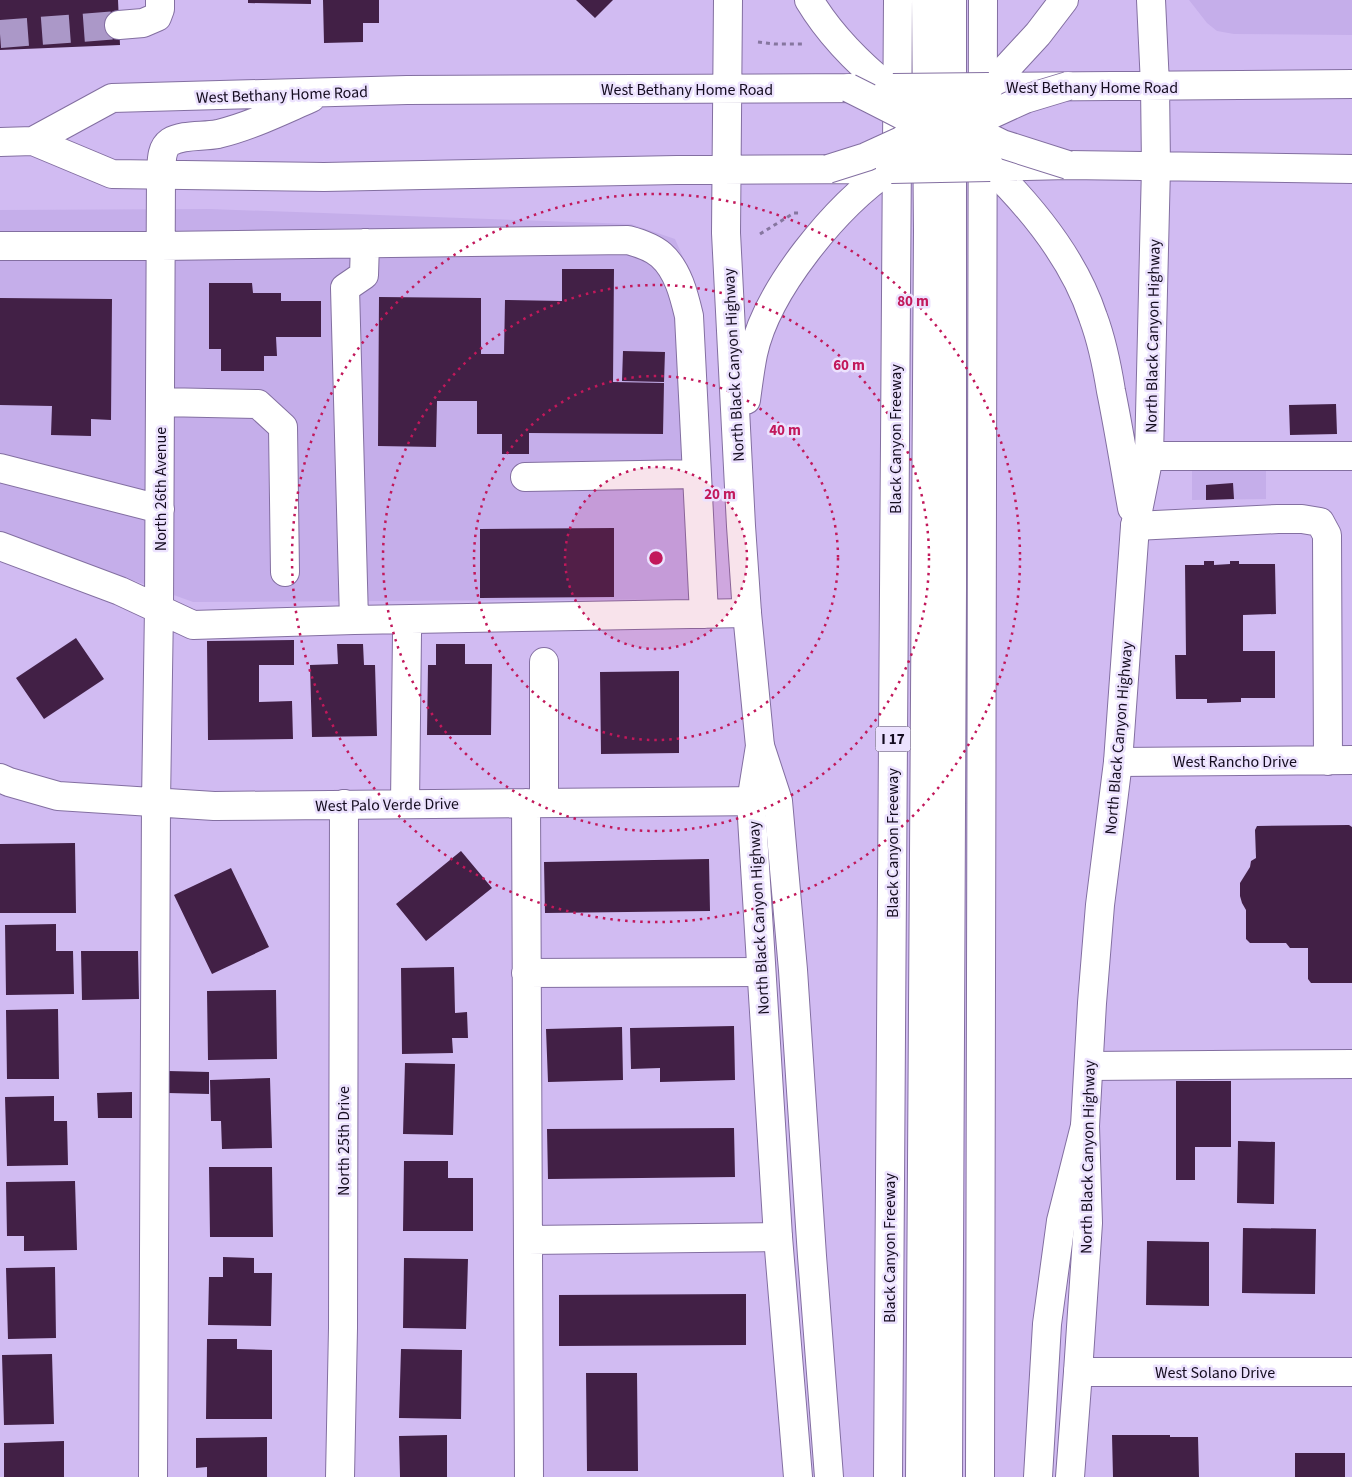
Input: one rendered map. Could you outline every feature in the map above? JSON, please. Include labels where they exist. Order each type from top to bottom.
[{"type":"main road","points":[[119,25],[143,23],[157,17],[160,9],[160,0]]},
{"type":"main road","name":"North Black Canyon Highway","points":[[728,0],[726,233],[741,526],[747,613],[760,746],[751,802],[778,1237],[798,1477]]},
{"type":"main road","points":[[809,0],[816,13],[822,39],[860,64],[889,88],[945,126],[990,167],[1012,188],[1049,234],[1071,268],[1093,316],[1106,361],[1135,526],[1286,519],[1320,522],[1327,535],[1340,760]]},
{"type":"main road","name":"Black Canyon Freeway","points":[[888,1477],[898,0]]},
{"type":"main road","points":[[920,1477],[928,251],[926,0]]},
{"type":"main road","points":[[948,1477],[952,599],[952,0]]},
{"type":"main road","points":[[980,1477],[983,0]]},
{"type":"main road","points":[[741,526],[745,406],[753,353],[766,317],[789,276],[818,236],[822,216],[890,169],[945,126],[989,87],[1038,34],[1064,0]]},
{"type":"main road","name":"North Black Canyon Highway","points":[[1070,1477],[1088,1223],[1085,1126],[1100,905],[1118,762],[1135,526],[1149,456],[1156,167],[1151,0]]},
{"type":"main road","name":"West Bethany Home Road","points":[[33,141],[112,98],[407,90],[1352,84]]},
{"type":"main road","points":[[828,169],[866,157],[901,141],[1068,86]]},
{"type":"main road","points":[[848,88],[945,126],[1068,165]]},
{"type":"main road","name":"North 26th Avenue","points":[[153,1477],[156,803],[162,152],[168,143],[180,138],[218,134],[251,125],[324,92]]},
{"type":"main road","name":"West Bethany Home Road","points":[[0,142],[33,141],[112,174],[324,177],[1068,165],[1352,169]]},
{"type":"main road","points":[[0,246],[161,246],[628,240],[644,245],[661,254],[674,272],[684,295],[689,316],[704,614]]},
{"type":"main road","points":[[354,620],[345,288],[364,275],[365,243]]},
{"type":"main road","points":[[160,402],[258,404],[283,427],[285,572]]},
{"type":"main road","points":[[1149,456],[1352,456]]},
{"type":"main road","points":[[0,468],[160,509]]},
{"type":"main road","points":[[525,477],[697,474]]},
{"type":"main road","points":[[0,546],[120,591],[193,625],[354,620],[747,613]]},
{"type":"main road","points":[[405,804],[407,633]]},
{"type":"main road","points":[[529,1477],[526,973],[544,662]]},
{"type":"main road","points":[[760,746],[778,801],[793,970],[829,1477]]},
{"type":"main road","name":"West Rancho Drive","points":[[1118,762],[1340,760]]},
{"type":"main road","name":"West Palo Verde Drive","points":[[0,778],[58,796],[214,806],[778,801]]},
{"type":"main road","name":"North 25th Drive","points":[[340,1477],[343,1328],[344,804]]},
{"type":"main road","points":[[526,973],[762,972]]},
{"type":"main road","points":[[1089,1066],[1352,1064]]},
{"type":"main road","points":[[1038,1477],[1048,1315],[1061,1221],[1085,1126]]},
{"type":"main road","points":[[528,1240],[778,1237]]},
{"type":"main road","name":"West Solano Drive","points":[[1078,1372],[1352,1372]]},
{"type":"path","points":[[758,42],[774,44],[822,39]]},
{"type":"path","points":[[760,234],[794,212],[822,216]]},
{"type":"shaded area","points":[[1189,0],[1352,0],[1352,35],[1234,34],[1217,31],[1207,23]]},
{"type":"shaded area","points":[[209,209],[631,224],[675,239],[696,287],[714,599],[193,602],[0,532],[0,210]]},
{"type":"shaded area","points":[[1266,468],[1266,499],[1192,500],[1192,470]]},
{"type":"building","points":[[0,0],[118,0],[120,45],[0,50]]},
{"type":"building","points":[[248,0],[311,0],[311,4],[248,3]]},
{"type":"building","points":[[323,0],[379,0],[379,23],[363,23],[363,42],[324,43]]},
{"type":"building","points":[[576,0],[613,0],[595,18]]},
{"type":"building","points":[[562,269],[614,269],[613,382],[664,383],[663,434],[529,433],[529,454],[502,454],[502,434],[477,434],[477,401],[437,401],[436,447],[378,446],[379,297],[481,298],[481,354],[504,354],[505,300],[562,301]]},
{"type":"building","points":[[209,283],[252,283],[253,293],[281,293],[281,301],[321,301],[321,337],[276,337],[277,356],[264,356],[264,371],[221,371],[221,349],[209,349]]},
{"type":"building","points":[[0,298],[112,299],[111,420],[91,419],[91,436],[51,435],[52,406],[0,405]]},
{"type":"building","points":[[623,351],[665,352],[664,382],[622,381]]},
{"type":"building","points":[[1336,404],[1337,434],[1290,435],[1289,405]]},
{"type":"building","points":[[1233,483],[1234,499],[1206,500],[1206,485]]},
{"type":"building","points":[[614,528],[614,597],[480,598],[480,529]]},
{"type":"building","points":[[1204,561],[1214,561],[1214,565],[1230,564],[1230,561],[1239,561],[1239,564],[1275,564],[1276,614],[1243,615],[1243,651],[1275,651],[1275,698],[1241,698],[1241,702],[1207,703],[1207,699],[1176,699],[1175,655],[1186,655],[1185,565],[1204,565]]},
{"type":"building","points":[[76,638],[104,679],[44,719],[16,678]]},
{"type":"building","points":[[294,640],[294,665],[259,665],[259,702],[292,701],[293,739],[208,740],[207,641]]},
{"type":"building","points":[[337,644],[363,644],[364,665],[375,665],[377,736],[312,737],[310,665],[338,664]]},
{"type":"building","points":[[436,644],[465,644],[465,664],[492,664],[491,735],[427,735],[428,665],[436,665]]},
{"type":"building","points":[[679,671],[679,753],[601,754],[600,672]]},
{"type":"building","points":[[1349,825],[1352,827],[1352,983],[1311,983],[1308,979],[1308,948],[1290,948],[1286,943],[1250,943],[1246,939],[1246,910],[1240,896],[1240,883],[1250,867],[1251,861],[1256,858],[1255,830],[1257,826]]},
{"type":"building","points":[[75,843],[76,913],[0,913],[0,844]]},
{"type":"building","points":[[461,851],[492,888],[426,941],[396,904]]},
{"type":"building","points":[[709,859],[710,911],[545,913],[544,862]]},
{"type":"building","points":[[231,868],[269,947],[212,974],[174,895]]},
{"type":"building","points":[[56,924],[56,951],[73,951],[74,994],[6,995],[5,925]]},
{"type":"building","points":[[81,951],[138,951],[139,999],[82,1000]]},
{"type":"building","points":[[454,967],[455,1013],[467,1012],[468,1038],[452,1038],[453,1053],[402,1054],[401,968]]},
{"type":"building","points":[[276,990],[277,1059],[208,1060],[207,991]]},
{"type":"building","points":[[58,1009],[59,1079],[7,1079],[6,1010]]},
{"type":"building","points":[[734,1026],[735,1080],[660,1082],[660,1068],[631,1069],[630,1028]]},
{"type":"building","points":[[622,1027],[623,1080],[548,1082],[546,1029]]},
{"type":"building","points":[[405,1063],[455,1064],[453,1135],[403,1134]]},
{"type":"building","points":[[168,1071],[209,1072],[209,1094],[168,1093]]},
{"type":"building","points":[[270,1078],[272,1148],[222,1149],[221,1121],[211,1121],[210,1080]]},
{"type":"building","points":[[1176,1081],[1231,1081],[1231,1147],[1195,1147],[1195,1180],[1176,1180]]},
{"type":"building","points":[[132,1092],[132,1118],[98,1118],[97,1093]]},
{"type":"building","points":[[54,1096],[54,1121],[67,1121],[68,1165],[7,1166],[5,1097]]},
{"type":"building","points":[[734,1128],[735,1177],[548,1179],[547,1129]]},
{"type":"building","points":[[1238,1141],[1275,1142],[1274,1204],[1237,1203]]},
{"type":"building","points":[[404,1161],[448,1161],[448,1178],[473,1178],[473,1231],[403,1231]]},
{"type":"building","points":[[209,1167],[272,1167],[273,1237],[210,1237]]},
{"type":"building","points":[[75,1181],[77,1250],[24,1251],[24,1236],[7,1236],[6,1182]]},
{"type":"building","points":[[1243,1228],[1316,1229],[1315,1294],[1242,1293]]},
{"type":"building","points":[[1147,1241],[1209,1242],[1209,1306],[1146,1305]]},
{"type":"building","points":[[223,1257],[254,1258],[254,1273],[272,1273],[271,1326],[208,1325],[209,1277],[223,1277]]},
{"type":"building","points":[[404,1258],[468,1259],[466,1329],[403,1328]]},
{"type":"building","points":[[55,1267],[56,1338],[8,1339],[6,1268]]},
{"type":"building","points":[[746,1294],[746,1345],[559,1346],[559,1295]]},
{"type":"building","points":[[207,1339],[237,1339],[237,1349],[272,1350],[272,1419],[206,1419]]},
{"type":"building","points":[[401,1349],[462,1350],[461,1419],[399,1418]]},
{"type":"building","points":[[52,1354],[54,1424],[4,1425],[2,1355]]},
{"type":"building","points":[[586,1373],[637,1373],[638,1471],[587,1471]]},
{"type":"building","points":[[447,1435],[447,1477],[400,1477],[399,1436]]},
{"type":"building","points":[[1112,1435],[1198,1437],[1199,1477],[1113,1477]]},
{"type":"building","points":[[267,1437],[267,1477],[207,1477],[207,1467],[196,1468],[196,1438]]},
{"type":"building","points":[[64,1441],[64,1477],[4,1477],[4,1443]]},
{"type":"building","points":[[1295,1453],[1345,1453],[1345,1477],[1295,1477]]},
{"type":"tunnel","points":[[0,34],[119,25]]}]
